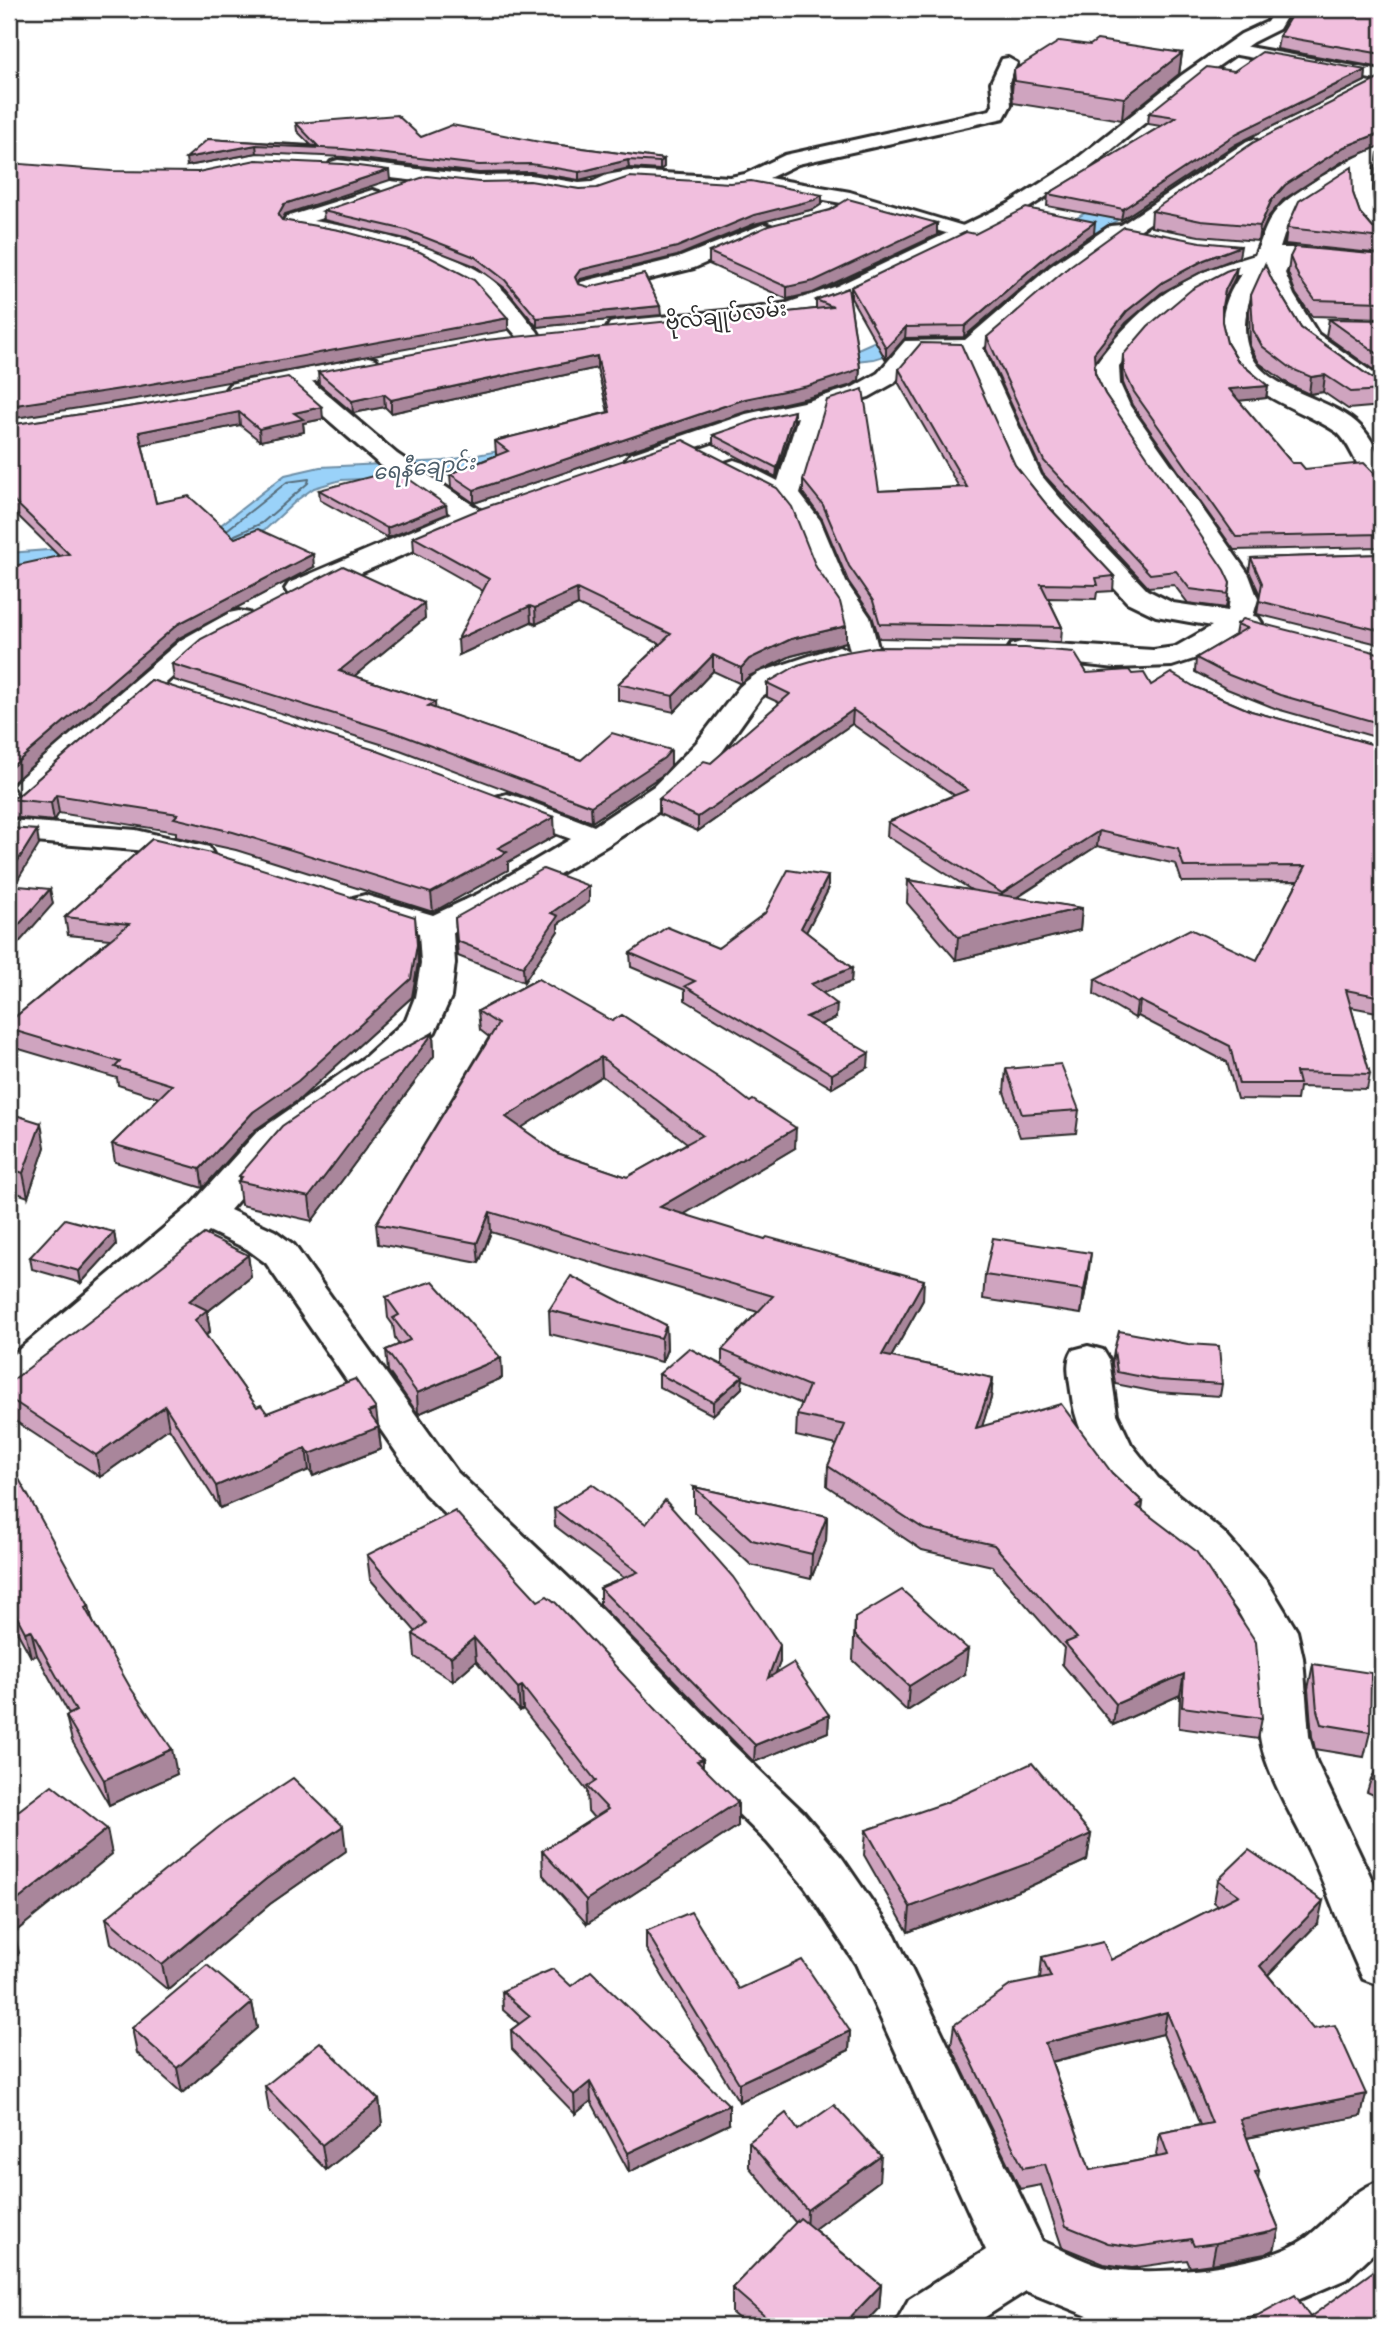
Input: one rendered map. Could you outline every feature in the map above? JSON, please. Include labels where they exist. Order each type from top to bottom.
[{"type":"street","name":"ဗိုလ်‌ချုပ်‌လမ်း","points":[[599,329],[755,315],[811,303],[845,291],[1016,208],[1076,169],[1244,36],[1273,25],[1283,9]]},
{"type":"street","points":[[1244,36],[1343,69],[1381,77]]},
{"type":"street","points":[[323,167],[344,166],[479,182],[531,181],[579,188],[596,188],[614,179],[629,177],[730,183],[745,180],[792,159],[998,114],[1002,105],[1000,82],[1008,64]]},
{"type":"street","points":[[1357,92],[1381,77]]},
{"type":"street","points":[[610,469],[755,419],[813,407],[861,392],[887,378],[914,346],[971,347],[1059,271],[1116,230],[1274,133]]},
{"type":"street","points":[[1382,153],[1293,205],[1276,224],[1272,255],[1274,273],[1283,295],[1304,326],[1308,337],[1382,390]]},
{"type":"street","points":[[1363,165],[1361,207],[1365,220],[1382,239]]},
{"type":"street","points":[[424,177],[293,221],[291,224],[342,232],[430,256],[484,284],[529,337]]},
{"type":"street","points":[[745,180],[850,198],[963,232]]},
{"type":"street","points":[[728,200],[745,180]]},
{"type":"street","points":[[822,215],[850,198]]},
{"type":"street","points":[[1016,208],[1039,213]]},
{"type":"street","points":[[1085,223],[1149,236]]},
{"type":"street","points":[[589,287],[686,263],[762,230],[787,226]]},
{"type":"street","points":[[1234,248],[1272,255],[1308,255]]},
{"type":"street","points":[[1272,255],[1244,286],[1233,326],[1235,349],[1251,373],[1266,384],[1346,427],[1364,446],[1374,472],[1382,479]]},
{"type":"street","points":[[994,650],[1150,659],[1175,657],[1205,643],[1235,620],[1245,606],[1239,560],[1118,406],[1108,384],[1107,365],[1128,339],[1181,292],[1204,280],[1272,255]]},
{"type":"street","points":[[1304,326],[1333,328]]},
{"type":"street","points":[[971,347],[1029,477],[1057,511],[1137,596],[1166,610],[1269,628]]},
{"type":"street","points":[[218,393],[390,360]]},
{"type":"street","points":[[9,805],[191,646],[327,576],[484,511],[415,477],[388,459],[294,378]]},
{"type":"street","points":[[787,495],[813,407]]},
{"type":"street","points":[[336,896],[436,928],[491,901],[597,838],[665,793],[708,749],[751,691],[768,679],[830,656],[878,650],[832,582],[807,520],[787,495],[685,443]]},
{"type":"street","points":[[1150,659],[1185,683]]},
{"type":"street","points":[[146,683],[184,695]]},
{"type":"street","points":[[486,796],[597,838]]},
{"type":"street","points":[[9,830],[50,831],[136,840],[223,860]]},
{"type":"street","points":[[9,1381],[205,1214],[270,1140],[378,1065],[422,1024],[433,997],[437,974],[436,928]]},
{"type":"street","points":[[205,1214],[261,1240],[280,1254],[441,1483],[576,1613],[714,1758],[785,1826],[824,1874],[876,1951],[1021,2261],[1111,2297],[1174,2300],[1265,2285],[1325,2259],[1382,2207]]},
{"type":"street","points":[[1088,1360],[1095,1414],[1112,1451],[1142,1489],[1208,1545],[1252,1594],[1273,1631],[1279,1657],[1284,1736],[1291,1761],[1340,1862],[1382,1963]]},
{"type":"street","points":[[923,2326],[1021,2261]]},
{"type":"water","name":"ရေနီချောင်း","points":[[1377,9],[1382,9],[1381,71],[1274,120],[1179,176],[1123,217],[1037,266],[1006,303],[938,328],[897,352],[874,359],[774,370],[703,385],[687,390],[640,424],[521,466],[466,474],[341,480],[314,488],[266,529],[215,549],[185,555],[9,567],[9,553],[178,540],[213,531],[285,475],[320,467],[444,461],[542,443],[613,414],[635,402],[661,379],[694,368],[818,356],[860,348],[991,290],[1015,256],[1258,107],[1355,66],[1364,55]]},
{"type":"building","points":[[1295,9],[1382,9],[1382,54],[1279,36]]},
{"type":"building","points":[[1097,40],[1182,53],[1124,98],[1015,81],[1014,70],[1060,41],[1090,45]]},
{"type":"building","points":[[1262,52],[1366,70],[1237,133],[1123,209],[1048,194],[1176,117],[1149,113],[1207,67],[1234,71]]},
{"type":"building","points":[[1382,77],[1382,132],[1344,147],[1285,185],[1271,201],[1260,226],[1201,221],[1152,211],[1254,142]]},
{"type":"building","points":[[397,115],[421,137],[452,125],[545,143],[664,159],[660,162],[628,160],[579,172],[531,164],[479,165],[343,149],[256,145],[186,158],[208,139],[318,146],[296,123]]},
{"type":"building","points":[[1382,150],[1382,204],[1377,172],[1378,153]]},
{"type":"building","points":[[256,160],[343,164],[389,170],[284,204],[278,215],[282,220],[339,230],[420,252],[474,280],[508,318],[140,386],[9,406],[9,163],[111,171],[198,172]]},
{"type":"building","points":[[1352,167],[1353,193],[1360,213],[1373,228],[1382,230],[1382,238],[1287,228],[1299,201]]},
{"type":"building","points":[[427,176],[479,182],[530,181],[579,189],[597,188],[629,177],[730,183],[751,181],[822,195],[814,200],[754,215],[677,247],[580,270],[575,277],[578,284],[589,287],[644,274],[660,306],[537,318],[505,280],[475,257],[406,230],[323,211]]},
{"type":"building","points":[[848,199],[937,223],[814,281],[787,287],[709,252],[768,226],[830,210]]},
{"type":"building","points":[[1026,208],[1095,222],[1050,253],[965,326],[906,327],[886,348],[851,287],[966,232],[975,234]]},
{"type":"building","points":[[1124,227],[1200,242],[1241,246],[1204,260],[1163,282],[1127,311],[1094,353],[1095,373],[1105,394],[1224,570],[1230,583],[1228,594],[1190,589],[1176,571],[1150,574],[1044,461],[987,337],[1070,266]]},
{"type":"building","points":[[1295,247],[1382,255],[1382,302],[1315,300],[1299,278],[1290,257]]},
{"type":"building","points":[[1265,264],[1301,328],[1375,380],[1382,381],[1382,390],[1351,392],[1325,375],[1311,377],[1292,369],[1262,346],[1253,330],[1251,295]]},
{"type":"building","points":[[1237,267],[1225,290],[1222,306],[1222,322],[1227,343],[1238,361],[1268,386],[1229,389],[1292,463],[1300,463],[1305,469],[1364,463],[1374,473],[1382,476],[1382,534],[1236,537],[1134,392],[1124,371],[1123,355],[1148,326],[1192,289]]},
{"type":"building","points":[[848,288],[860,368],[808,386],[745,399],[474,490],[450,474],[508,451],[495,441],[610,412],[597,356],[391,400],[384,394],[352,401],[318,372],[486,340],[670,321],[672,325],[833,307],[816,300]]},
{"type":"building","points":[[1329,319],[1382,320],[1382,357]]},
{"type":"building","points":[[921,343],[961,344],[1015,465],[1047,505],[1114,576],[1096,578],[1098,585],[1041,584],[1062,627],[880,624],[873,601],[849,566],[823,505],[803,480],[827,400],[863,389],[879,491],[967,487],[899,369]]},
{"type":"building","points":[[288,377],[322,407],[294,413],[303,419],[259,429],[239,412],[139,432],[156,503],[189,496],[235,538],[258,529],[313,554],[178,624],[9,769],[9,567],[69,554],[9,496],[9,425],[141,405]]},
{"type":"building","points":[[794,411],[777,468],[713,435],[762,418]]},
{"type":"building","points":[[683,440],[777,488],[792,507],[816,567],[840,602],[846,626],[791,639],[749,659],[741,668],[713,655],[673,696],[618,684],[671,634],[577,589],[535,608],[530,606],[458,639],[489,579],[413,537],[480,509]]},
{"type":"building","points":[[396,470],[446,505],[387,528],[319,490]]},
{"type":"building","points":[[1382,554],[1382,631],[1259,601],[1262,583],[1251,558]]},
{"type":"building","points":[[343,566],[424,603],[339,671],[435,702],[428,706],[581,760],[612,733],[671,750],[664,758],[591,806],[399,734],[172,664],[201,639]]},
{"type":"building","points":[[1243,619],[1382,654],[1382,724],[1280,695],[1229,675],[1196,658],[1247,628],[1237,624]]},
{"type":"building","points":[[875,647],[1025,648],[1074,652],[1087,673],[1129,670],[1132,674],[1144,673],[1151,685],[1171,673],[1195,687],[1251,711],[1382,747],[1382,997],[1346,990],[1370,1074],[1296,1072],[1299,1084],[1239,1084],[1230,1046],[1140,1001],[1137,1003],[1095,979],[1190,929],[1257,960],[1306,866],[1184,867],[1178,849],[1099,831],[1002,893],[888,822],[968,790],[853,710],[698,817],[659,799],[704,761],[711,763],[790,694],[767,683],[798,665],[835,654]]},
{"type":"building","points":[[151,680],[375,750],[554,817],[498,848],[507,852],[431,893],[233,832],[174,818],[178,814],[56,795],[51,803],[9,799],[18,796]]},
{"type":"building","points":[[9,828],[37,830],[9,875]]},
{"type":"building","points":[[152,839],[211,853],[415,917],[417,945],[411,979],[298,1081],[253,1112],[200,1169],[112,1144],[172,1085],[115,1067],[120,1062],[9,1029],[9,1022],[129,924],[65,917]]},
{"type":"building","points":[[543,869],[589,886],[551,913],[558,916],[523,967],[457,941],[455,918]]},
{"type":"building","points":[[788,870],[828,876],[801,928],[852,968],[811,984],[837,1004],[806,1017],[869,1053],[832,1074],[685,986],[695,981],[630,953],[667,927],[718,948],[765,913]]},
{"type":"building","points":[[908,880],[1082,908],[958,937]]},
{"type":"building","points":[[9,885],[50,889],[9,936]]},
{"type":"building","points":[[538,979],[612,1021],[622,1015],[719,1078],[750,1102],[753,1100],[796,1128],[660,1207],[765,1239],[767,1237],[924,1280],[882,1355],[993,1378],[976,1428],[1061,1404],[1112,1473],[1143,1502],[1137,1506],[1196,1551],[1256,1642],[1262,1718],[1182,1707],[1184,1674],[1116,1704],[1065,1643],[1077,1638],[994,1545],[924,1529],[828,1466],[845,1425],[797,1415],[809,1386],[722,1350],[773,1296],[490,1212],[477,1243],[376,1224],[498,1024],[478,1011]],"holes":[[[601,1057],[702,1135],[627,1177],[557,1153],[506,1117]]]},
{"type":"building","points":[[433,1033],[309,1197],[238,1181],[242,1177],[239,1176],[282,1126],[364,1070]]},
{"type":"building","points":[[1061,1064],[1079,1110],[1022,1114],[1006,1069]]},
{"type":"building","points":[[9,1113],[41,1123],[23,1173],[9,1168]]},
{"type":"building","points":[[65,1219],[114,1232],[79,1271],[30,1257]]},
{"type":"building","points":[[204,1234],[248,1255],[189,1301],[207,1310],[195,1320],[257,1407],[261,1405],[267,1413],[355,1379],[376,1409],[368,1412],[379,1427],[310,1454],[306,1448],[216,1486],[165,1406],[96,1455],[9,1398],[9,1383]]},
{"type":"building","points":[[993,1238],[1091,1253],[1084,1290],[985,1275]]},
{"type":"building","points":[[571,1276],[666,1325],[661,1338],[549,1310]]},
{"type":"building","points":[[433,1281],[501,1358],[417,1393],[386,1350],[410,1340],[393,1318],[399,1315],[386,1297]]},
{"type":"building","points":[[1119,1331],[1188,1344],[1219,1346],[1222,1384],[1158,1380],[1117,1372],[1114,1350]]},
{"type":"building","points":[[689,1348],[743,1376],[713,1402],[659,1374]]},
{"type":"building","points":[[14,1470],[89,1606],[85,1608],[130,1687],[172,1749],[104,1780],[66,1716],[76,1711],[31,1630],[25,1632],[9,1602],[9,1472]]},
{"type":"building","points":[[592,1484],[646,1524],[665,1500],[733,1577],[780,1645],[768,1678],[793,1663],[829,1715],[755,1745],[600,1588],[638,1572],[554,1509]]},
{"type":"building","points":[[694,1487],[827,1516],[812,1554],[752,1540]]},
{"type":"building","points":[[455,1511],[538,1601],[547,1596],[556,1603],[703,1759],[697,1761],[738,1802],[586,1900],[542,1851],[608,1809],[587,1787],[596,1781],[522,1686],[518,1688],[474,1638],[451,1657],[413,1634],[426,1623],[367,1555]]},
{"type":"building","points":[[902,1590],[968,1649],[909,1686],[855,1635],[855,1618]]},
{"type":"building","points":[[1313,1664],[1371,1673],[1370,1732],[1321,1724],[1317,1710]]},
{"type":"building","points":[[1382,1761],[1382,1785],[1371,1779]]},
{"type":"building","points":[[1032,1763],[1091,1834],[1029,1863],[910,1907],[866,1830],[945,1803]]},
{"type":"building","points":[[293,1778],[343,1826],[266,1879],[162,1965],[106,1918],[219,1827]]},
{"type":"building","points":[[52,1785],[107,1829],[9,1907],[9,1818]]},
{"type":"building","points":[[1249,1850],[1323,1901],[1260,1966],[1313,2029],[1335,2025],[1366,2094],[1240,2119],[1259,2171],[1255,2172],[1279,2229],[1194,2246],[1191,2239],[1136,2247],[1108,2243],[1066,2226],[1045,2164],[1023,2168],[954,2025],[1011,1985],[1051,1977],[1042,1957],[1103,1942],[1111,1960],[1239,1895],[1218,1880]],"holes":[[[1167,2012],[1212,2123],[1160,2133],[1168,2155],[1090,2170],[1045,2043]]]},
{"type":"building","points":[[691,1912],[739,1989],[802,1960],[850,2031],[739,2083],[646,1931]]},
{"type":"building","points":[[207,1965],[252,2003],[177,2068],[132,2028]]},
{"type":"building","points":[[553,1969],[571,1986],[591,1971],[729,2105],[628,2153],[590,2082],[574,2095],[511,2030],[530,2016],[502,1991]]},
{"type":"building","points":[[320,2042],[379,2100],[322,2145],[265,2086]]},
{"type":"building","points":[[834,2105],[881,2156],[807,2210],[749,2142],[786,2113],[798,2130]]},
{"type":"building","points":[[800,2218],[881,2285],[842,2326],[776,2326],[732,2288]]},
{"type":"building","points":[[1382,2265],[1382,2326],[1238,2326],[1295,2295],[1310,2317]]}]
